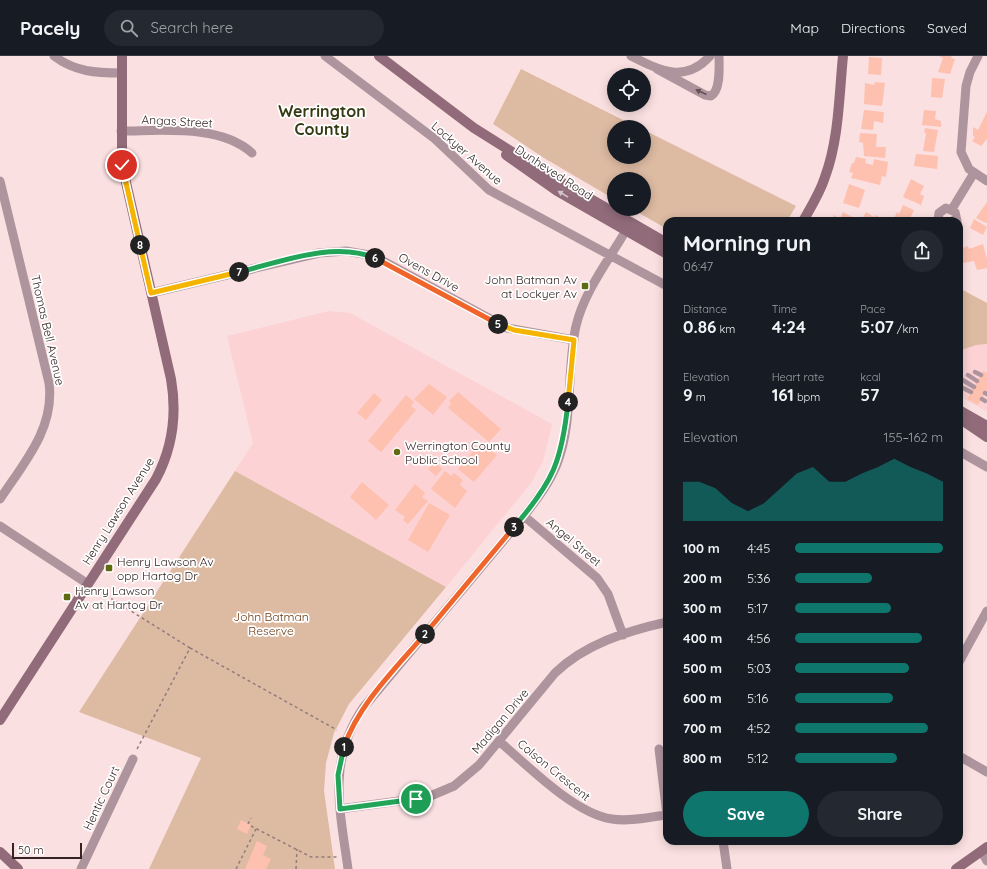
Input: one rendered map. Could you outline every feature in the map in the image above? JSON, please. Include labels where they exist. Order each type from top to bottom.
[{"type":"street","points":[[54,56],[69,66],[84,71],[122,73]]},
{"type":"street","name":"Henry Lawson Avenue","points":[[0,720],[156,479],[167,454],[172,437],[174,392],[124,179],[121,152],[122,56]]},
{"type":"street","name":"Lockyer Avenue","points":[[325,56],[440,143],[489,190],[663,284]]},
{"type":"street","name":"Dunheved Road","points":[[379,56],[474,128],[544,172],[607,209]]},
{"type":"street","points":[[631,56],[705,95],[711,96],[717,88],[719,56]]},
{"type":"street","points":[[657,69],[684,72],[696,68],[710,56]]},
{"type":"street","points":[[805,217],[819,191],[834,146],[843,56]]},
{"type":"street","points":[[978,56],[970,72],[966,86],[961,147],[965,164],[974,173],[987,181]]},
{"type":"street","name":"Dunheved Road","points":[[474,128],[488,142],[557,191],[625,232],[663,252]]},
{"type":"street","name":"Angas Street","points":[[121,131],[191,132],[212,134],[235,140],[252,153]]},
{"type":"street","points":[[952,209],[974,173]]},
{"type":"street","name":"Thomas Bell Avenue","points":[[0,181],[49,382],[50,396],[48,415],[42,433],[0,498]]},
{"type":"street","points":[[938,217],[941,210],[946,208],[952,209],[957,214],[957,217]]},
{"type":"street","points":[[613,216],[625,232]]},
{"type":"street","name":"Dunheved Road","points":[[620,216],[663,241]]},
{"type":"street","points":[[348,869],[338,783],[341,758],[349,732],[360,714],[524,516],[542,493],[550,479],[561,450],[565,433],[574,340],[582,309],[625,232]]},
{"type":"street","points":[[625,232],[648,232]]},
{"type":"street","name":"Ovens Drive","points":[[151,293],[319,253],[334,251],[357,252],[383,261],[501,325],[514,330],[574,340]]},
{"type":"street","points":[[963,412],[987,426]]},
{"type":"street","points":[[963,421],[987,437]]},
{"type":"street","points":[[963,453],[987,467]]},
{"type":"street","name":"Angel Street","points":[[524,516],[597,578],[608,594],[623,635]]},
{"type":"street","points":[[0,526],[88,584]]},
{"type":"street","points":[[963,655],[987,611]]},
{"type":"street","name":"Madigan Drive","points":[[340,809],[416,799],[437,794],[454,786],[471,774],[555,673],[569,659],[588,648],[623,635],[663,623]]},
{"type":"street","name":"Colson Crescent","points":[[499,742],[570,800],[592,814],[613,820],[663,815]]},
{"type":"street","points":[[659,749],[663,782]]},
{"type":"street","points":[[963,758],[987,772]]},
{"type":"street","name":"Hentic Court","points":[[81,869],[133,759]]},
{"type":"street","points":[[724,845],[727,869]]},
{"type":"street","points":[[956,869],[985,853]]},
{"type":"street","points":[[1,855],[18,869]]},
{"type":"lane","points":[[975,372],[981,375]]},
{"type":"lane","points":[[968,375],[977,381]]},
{"type":"lane","points":[[963,380],[974,387]]},
{"type":"lane","points":[[963,388],[971,392]]},
{"type":"path","points":[[88,584],[190,648],[337,730]]},
{"type":"path","points":[[133,759],[190,648]]},
{"type":"path","points":[[248,824],[251,818]]},
{"type":"path","points":[[251,826],[311,857],[347,858]]},
{"type":"path","points":[[236,869],[256,829]]},
{"type":"path","points":[[296,869],[297,849]]},
{"type":"shaded area","name":"Werrington County Public School","points":[[329,311],[350,313],[552,424],[543,461],[531,483],[446,587],[235,471],[253,443],[227,336]]},
{"type":"shaded area","points":[[987,344],[987,412],[963,398],[963,350],[976,345]]},
{"type":"green space","points":[[521,69],[623,120],[607,120],[607,164],[651,164],[651,134],[796,206],[789,217],[663,217],[663,227],[644,216],[651,216],[651,172],[607,172],[607,195],[544,158],[493,124]]},
{"type":"green space","points":[[963,290],[987,303],[987,344],[976,345],[963,350]]},
{"type":"green space","name":"John Batman Reserve","points":[[235,471],[446,587],[349,704],[334,733],[326,763],[324,791],[335,869],[149,869],[201,758],[79,712]]},
{"type":"building","points":[[939,56],[952,56],[951,58],[955,59],[950,74],[938,72],[943,58]]},
{"type":"building","points":[[869,57],[882,58],[881,75],[868,74]]},
{"type":"building","points":[[932,78],[945,79],[942,98],[931,97]]},
{"type":"building","points":[[875,82],[885,83],[882,106],[864,104],[865,83],[874,85]]},
{"type":"building","points":[[864,110],[884,112],[883,123],[874,121],[873,130],[861,129]]},
{"type":"building","points":[[924,110],[936,111],[935,119],[941,121],[941,127],[922,125]]},
{"type":"building","points":[[987,112],[987,139],[981,146],[972,141],[975,137],[973,136],[973,127],[978,130]]},
{"type":"building","points":[[925,128],[938,130],[934,152],[923,151],[926,133],[924,133]]},
{"type":"building","points":[[860,133],[877,134],[876,147],[886,147],[885,158],[864,156],[863,143],[859,142]]},
{"type":"building","points":[[916,154],[938,156],[937,169],[914,166]]},
{"type":"building","points":[[856,157],[866,159],[865,163],[873,165],[874,159],[888,162],[886,177],[882,176],[880,185],[851,178],[853,173],[849,172]]},
{"type":"building","points":[[911,179],[924,186],[920,194],[924,196],[921,205],[903,197]]},
{"type":"building","points":[[849,184],[865,190],[859,208],[843,203]]},
{"type":"building","points":[[987,202],[987,222],[986,223],[976,218]]},
{"type":"building","points":[[903,205],[914,210],[911,217],[895,217],[897,212],[899,214]]},
{"type":"building","points":[[843,212],[852,217],[841,217]]},
{"type":"building","points":[[866,212],[874,217],[863,217]]},
{"type":"building","points":[[974,219],[987,227],[983,235],[970,228]]},
{"type":"building","points":[[983,244],[987,259],[987,268],[977,270],[974,261],[963,263],[963,248],[968,246],[969,249]]},
{"type":"building","points":[[983,371],[987,373],[987,390],[978,405],[967,399]]},
{"type":"building","points":[[429,384],[447,397],[433,415],[414,399]]},
{"type":"building","points":[[458,392],[501,429],[489,442],[448,408],[451,404],[449,401]]},
{"type":"building","points":[[374,393],[382,400],[366,420],[357,413]]},
{"type":"building","points":[[406,395],[414,402],[411,406],[416,410],[381,452],[368,441]]},
{"type":"building","points":[[481,442],[497,455],[474,482],[458,469]]},
{"type":"building","points":[[435,462],[442,469],[436,476],[428,469]]},
{"type":"building","points":[[445,471],[451,476],[454,473],[463,480],[460,485],[467,491],[455,508],[431,489]]},
{"type":"building","points":[[362,482],[389,505],[376,520],[350,497]]},
{"type":"building","points":[[415,484],[425,493],[422,497],[428,501],[408,524],[403,520],[405,517],[395,510]]},
{"type":"building","points":[[429,503],[450,515],[428,552],[408,540]]},
{"type":"building","points":[[241,820],[251,825],[247,834],[237,829]]},
{"type":"building","points":[[257,841],[267,846],[263,855],[271,859],[266,869],[245,869]]},
{"type":"place","name":"John Batman Av at Lockyer Av","points":[[585,286]]},
{"type":"place","name":"Werrington County Public School","points":[[397,452]]},
{"type":"place","name":"Henry Lawson Av opp Hartog Dr","points":[[109,568]]},
{"type":"place","name":"Henry Lawson Av at Hartog Dr","points":[[67,597]]},
{"type":"district","name":"Werrington County","points":[[322,120]]},
{"type":"route","points":[[122,165],[151,293],[319,253],[334,251],[357,252],[383,261],[495,323],[507,328],[574,340],[563,446],[550,479],[542,493],[524,516],[363,708],[352,726],[344,745],[338,775],[340,809],[416,799]]}]
